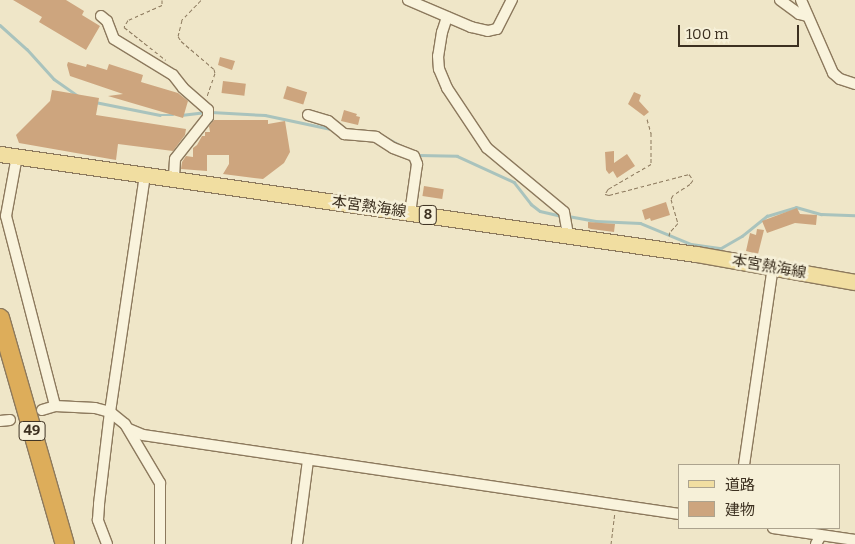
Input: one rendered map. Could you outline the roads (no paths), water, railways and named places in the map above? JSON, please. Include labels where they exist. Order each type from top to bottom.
[{"type":"highway","name":"49","points":[[0,318],[65,544]]},
{"type":"main road","name":"本宮熱海線","points":[[0,154],[669,250],[855,282]]},
{"type":"street","points":[[408,0],[470,27],[493,31],[497,29],[512,0]]},
{"type":"street","points":[[780,0],[799,14],[807,16]]},
{"type":"street","points":[[801,0],[833,73],[840,79],[855,84]]},
{"type":"street","points":[[101,16],[107,21],[114,39],[170,72],[208,110],[209,115],[175,159],[174,179]]},
{"type":"street","points":[[448,17],[442,32],[438,56],[439,69],[447,88],[487,148],[564,212],[568,235]]},
{"type":"street","points":[[308,115],[328,121],[344,134],[376,137],[393,148],[414,156],[417,164],[410,213]]},
{"type":"street","points":[[18,156],[6,216],[55,406]]},
{"type":"street","points":[[107,544],[98,520],[110,412],[145,175]]},
{"type":"street","points":[[744,464],[773,267]]},
{"type":"street","points":[[42,410],[55,406],[95,408],[110,412],[129,429],[160,483],[160,544]]},
{"type":"street","points":[[129,429],[143,435],[678,514]]},
{"type":"street","points":[[297,544],[308,460]]},
{"type":"street","points":[[777,529],[819,540],[855,540]]},
{"type":"waterway","points":[[0,25],[27,49],[54,79],[78,96]]},
{"type":"waterway","points":[[95,102],[160,115],[173,115]]},
{"type":"waterway","points":[[181,115],[206,112]]},
{"type":"waterway","points":[[211,112],[265,115],[331,129]]},
{"type":"waterway","points":[[356,130],[376,132]]},
{"type":"waterway","points":[[383,136],[404,147]]},
{"type":"waterway","points":[[418,155],[457,156],[514,182],[531,204],[540,211],[562,216]]},
{"type":"waterway","points":[[568,216],[596,221],[640,223],[691,244],[721,248],[742,236],[767,216],[796,207],[821,214],[855,215]]}]
